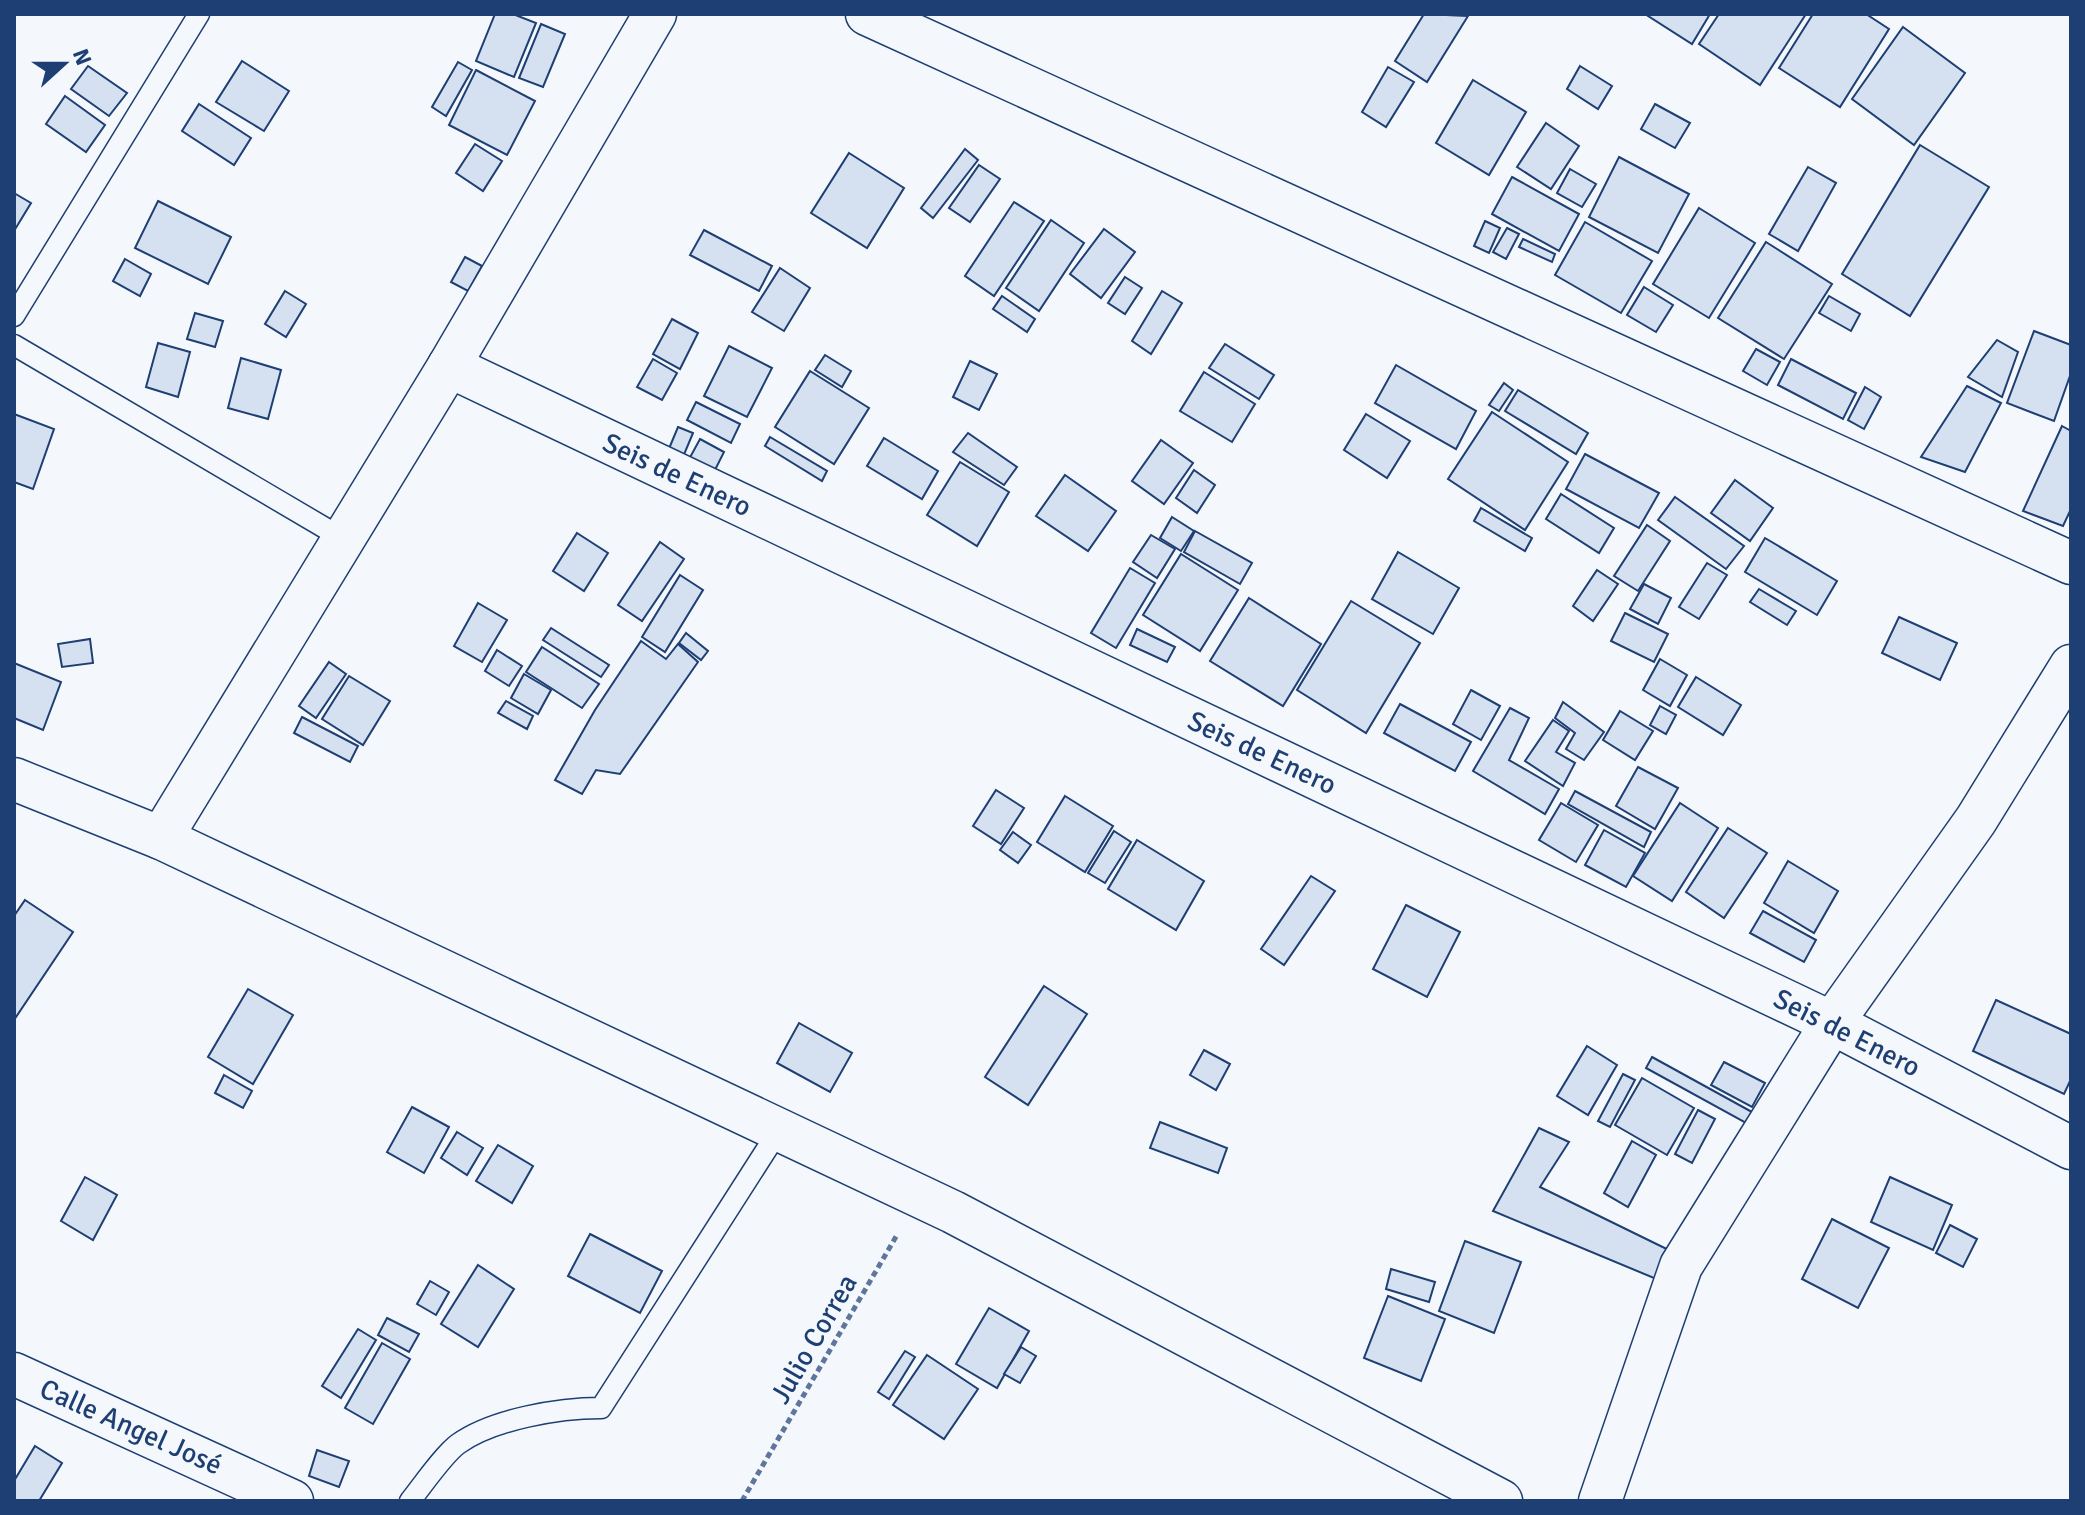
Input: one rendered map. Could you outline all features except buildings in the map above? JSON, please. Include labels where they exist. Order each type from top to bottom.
[{"type":"street","points":[[161,838],[449,366],[655,14]]},
{"type":"street","points":[[867,14],[2071,563]]},
{"type":"street","name":"Seis de Enero","points":[[449,366],[1832,1023],[2071,1148]]},
{"type":"street","points":[[1600,1501],[1681,1266],[1832,1023],[1976,820],[2071,666]]},
{"type":"street","points":[[14,779],[161,838],[920,1197],[1501,1501]]},
{"type":"street","name":"Calle Angel José","points":[[14,1374],[292,1501]]},
{"type":"lane","points":[[14,316],[199,14]]},
{"type":"lane","points":[[14,345],[342,538]]},
{"type":"lane","points":[[410,1501],[457,1444],[506,1422],[573,1408],[601,1408],[779,1130]]},
{"type":"path","name":"Julio Correa","points":[[742,1501],[920,1197]]}]
